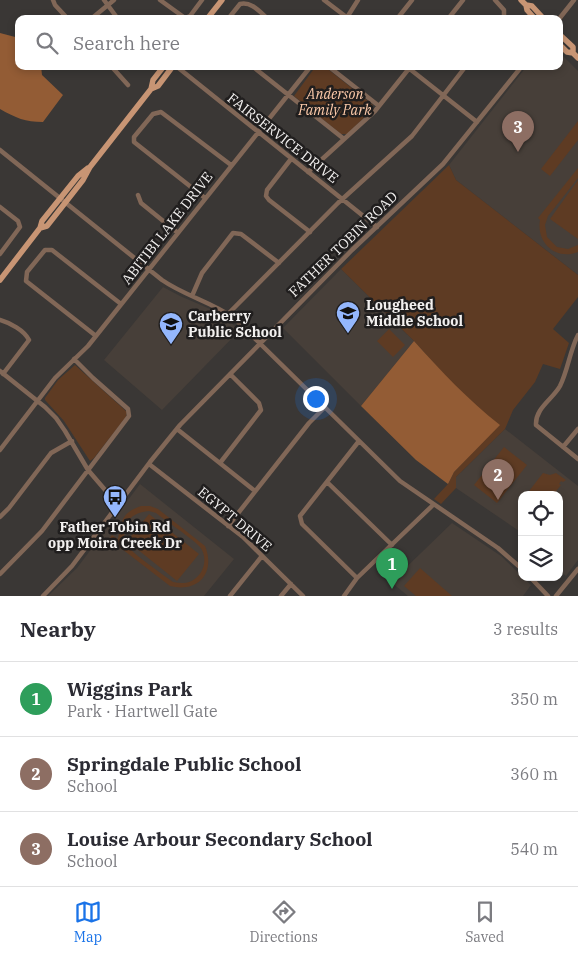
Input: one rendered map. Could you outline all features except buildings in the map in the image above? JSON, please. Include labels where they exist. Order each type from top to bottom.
[{"type":"main road","points":[[210,15],[222,0]]},
{"type":"main road","points":[[524,2],[531,15]]},
{"type":"main road","points":[[524,2],[532,6],[540,15]]},
{"type":"main road","points":[[563,38],[573,47],[573,53]]},
{"type":"main road","points":[[563,48],[578,58]]},
{"type":"main road","points":[[40,228],[47,226],[83,180],[90,167],[151,89],[153,80],[161,70]]},
{"type":"main road","points":[[151,89],[158,86],[172,70]]},
{"type":"main road","points":[[0,280],[40,228],[42,221],[60,197],[78,176],[90,167]]},
{"type":"street","points":[[53,0],[64,15]]},
{"type":"street","points":[[104,0],[115,15]]},
{"type":"street","points":[[96,15],[114,0]]},
{"type":"street","points":[[160,0],[181,15]]},
{"type":"street","points":[[191,15],[202,0]]},
{"type":"street","points":[[324,0],[343,15]]},
{"type":"street","points":[[349,15],[358,0]]},
{"type":"street","points":[[401,15],[412,0]]},
{"type":"street","points":[[451,15],[463,0]]},
{"type":"street","points":[[496,0],[504,10],[504,15]]},
{"type":"street","points":[[562,15],[574,0]]},
{"type":"street","points":[[231,15],[243,3],[250,4],[263,15]]},
{"type":"street","points":[[114,70],[128,86]]},
{"type":"street","name":"FAIRSERVICE DRIVE","points":[[180,70],[376,226]]},
{"type":"street","points":[[257,70],[344,139]]},
{"type":"street","name":"ABITIBI LAKE DRIVE","points":[[0,450],[55,378],[96,336],[308,70]]},
{"type":"street","points":[[333,70],[379,106]]},
{"type":"street","points":[[308,172],[379,106],[406,70]]},
{"type":"street","points":[[412,70],[477,122]]},
{"type":"street","points":[[228,314],[343,200],[412,136],[463,70]]},
{"type":"street","name":"FATHER TOBIN ROAD","points":[[43,596],[72,566],[177,429],[376,226],[443,164],[519,70]]},
{"type":"street","points":[[205,198],[134,142],[134,137],[152,114],[161,112],[231,165]]},
{"type":"street","points":[[0,150],[173,287],[209,303],[228,314],[400,481],[498,548],[518,566]]},
{"type":"street","points":[[291,159],[267,190],[266,196],[310,232]]},
{"type":"street","points":[[138,195],[141,203],[178,233]]},
{"type":"street","points":[[0,207],[18,221],[20,227],[0,254]]},
{"type":"street","points":[[192,296],[202,273],[233,233],[241,234],[279,263]]},
{"type":"street","points":[[96,336],[26,281],[27,272],[45,250],[52,250],[121,304]]},
{"type":"street","points":[[0,320],[9,323],[26,335],[29,340],[2,372],[59,422],[88,470],[118,505]]},
{"type":"street","points":[[578,334],[559,387],[536,419],[536,425],[578,459]]},
{"type":"street","points":[[0,574],[42,531],[128,418],[130,412],[128,408],[74,359]]},
{"type":"street","points":[[220,463],[261,410],[259,403],[230,374]]},
{"type":"street","points":[[228,526],[309,423],[324,407]]},
{"type":"street","points":[[177,429],[256,491]]},
{"type":"street","points":[[563,447],[578,429]]},
{"type":"street","points":[[0,517],[9,508],[48,456],[72,441]]},
{"type":"street","points":[[357,578],[300,520],[300,516],[359,441]]},
{"type":"street","name":"EGYPT DRIVE","points":[[149,464],[228,526],[303,596]]},
{"type":"street","points":[[327,482],[392,545]]},
{"type":"street","points":[[344,596],[357,578],[434,505]]},
{"type":"street","points":[[230,596],[262,556]]},
{"type":"street","points":[[556,596],[578,568]]},
{"type":"street","points":[[534,581],[548,596]]},
{"type":"street","points":[[281,596],[291,584]]},
{"type":"shaded area","points":[[0,33],[15,37],[15,70],[41,70],[42,75],[63,95],[43,122],[21,119],[0,109]]},
{"type":"shaded area","points":[[563,56],[578,71],[578,275],[456,180],[449,165],[524,70],[563,70]]},
{"type":"shaded area","name":"Lougheed Middle School","points":[[341,269],[414,341],[361,406],[283,328]]},
{"type":"shaded area","name":"Carberry Public School","points":[[163,287],[217,312],[240,330],[162,410],[104,360]]},
{"type":"shaded area","points":[[414,341],[455,385],[500,425],[454,472],[448,484],[416,460],[361,406]]},
{"type":"shaded area","points":[[505,429],[578,486],[578,560],[566,576],[563,573],[563,491],[518,491],[518,530],[456,488],[456,477]]},
{"type":"shaded area","points":[[140,484],[234,559],[204,596],[48,596],[77,568]]},
{"type":"shaded area","points":[[452,523],[501,556],[518,572],[518,581],[527,581],[531,585],[523,596],[408,596],[391,582]]},
{"type":"green space","name":"Anderson Family Park","points":[[313,70],[329,70],[373,105],[372,110],[347,134],[341,134],[294,96]]},
{"type":"green space","points":[[578,121],[578,140],[550,176],[541,169]]},
{"type":"green space","points":[[449,165],[456,180],[578,275],[578,297],[553,329],[569,343],[560,369],[543,364],[535,382],[513,410],[505,429],[456,477],[456,488],[441,504],[434,499],[448,484],[454,472],[499,425],[449,380],[414,341],[341,269]]},
{"type":"green space","points":[[578,168],[578,178],[548,216],[545,225],[547,237],[557,247],[568,249],[578,245],[578,252],[562,254],[555,252],[544,243],[538,218]]},
{"type":"green space","points":[[578,180],[578,239],[550,219]]},
{"type":"green space","points":[[389,329],[405,345],[393,357],[377,341]]},
{"type":"green space","points":[[75,365],[127,412],[126,417],[90,461],[64,421],[45,400],[58,380]]},
{"type":"green space","points":[[504,447],[527,465],[497,503],[474,485]]},
{"type":"green space","points":[[543,473],[550,475],[556,473],[566,480],[561,481],[559,484],[561,485],[556,491],[529,491]]},
{"type":"green space","points":[[141,506],[150,506],[158,509],[205,546],[208,565],[202,579],[196,584],[189,586],[170,586],[109,539],[112,535],[118,539],[123,518]],"holes":[[[142,512],[156,513],[191,539],[200,547],[204,554],[204,566],[192,581],[183,583],[173,582],[126,544],[124,532],[130,519]]]},
{"type":"green space","points":[[149,514],[199,554],[177,581],[127,541]]},
{"type":"green space","points":[[420,568],[452,596],[416,596],[404,586]]},
{"type":"place","name":"Louise Arbour Secondary School","points":[[518,152]]},
{"type":"place","name":"Lougheed Middle School","points":[[348,334]]},
{"type":"place","name":"Carberry Public School","points":[[171,345]]},
{"type":"place","name":"Springdale Public School","points":[[498,500]]},
{"type":"place","name":"Father Tobin Rd opp Moira Creek Dr","points":[[115,518]]},
{"type":"place","name":"Wiggins Park","points":[[392,589]]}]
